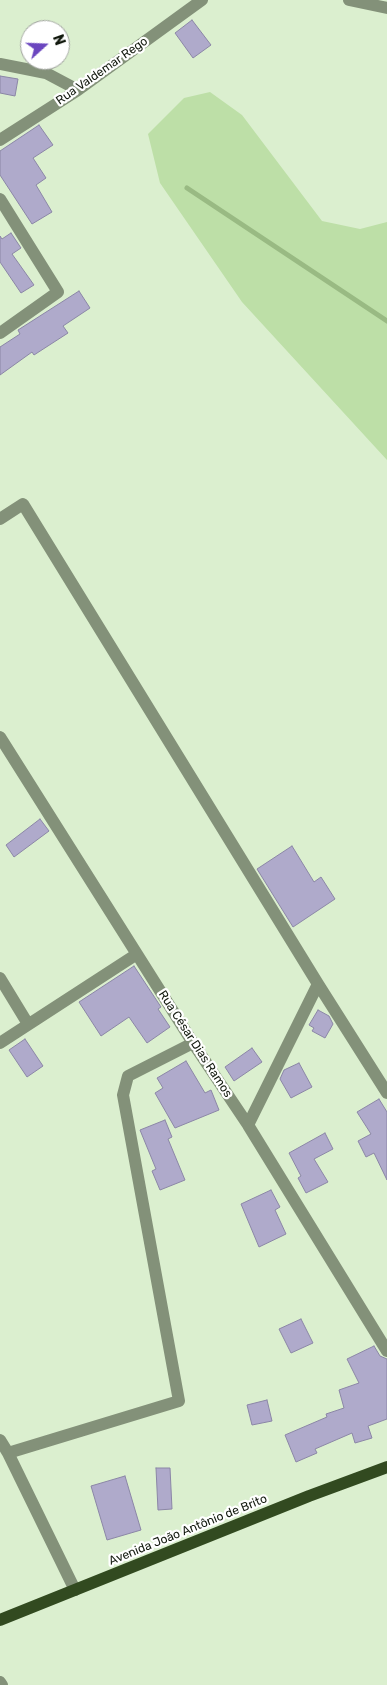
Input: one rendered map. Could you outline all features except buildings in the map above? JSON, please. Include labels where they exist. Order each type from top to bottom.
[{"type":"main road","name":"Avenida João Antônio de Brito","points":[[0,1620],[309,1496],[387,1467]]},
{"type":"street","name":"Rua Valdemar Rego","points":[[0,140],[78,90],[202,0]]},
{"type":"street","points":[[349,0],[387,8]]},
{"type":"street","points":[[0,64],[46,73],[78,90]]},
{"type":"street","points":[[0,199],[58,292],[0,333]]},
{"type":"street","points":[[0,519],[23,504],[387,1093]]},
{"type":"street","name":"Rua César Dias Ramos","points":[[0,737],[193,1043],[248,1125],[387,1351]]},
{"type":"street","points":[[0,1043],[137,954]]},
{"type":"street","points":[[0,978],[28,1024]]},
{"type":"street","points":[[248,1125],[318,984]]},
{"type":"street","points":[[8,1452],[179,1401],[122,1095],[128,1076],[193,1043]]},
{"type":"street","points":[[0,1440],[8,1452],[75,1590]]},
{"type":"green space","points":[[210,92],[242,115],[322,221],[360,229],[387,222],[387,460],[242,302],[160,183],[148,134],[184,98]]},
{"type":"waterway","points":[[187,188],[387,321]]}]
